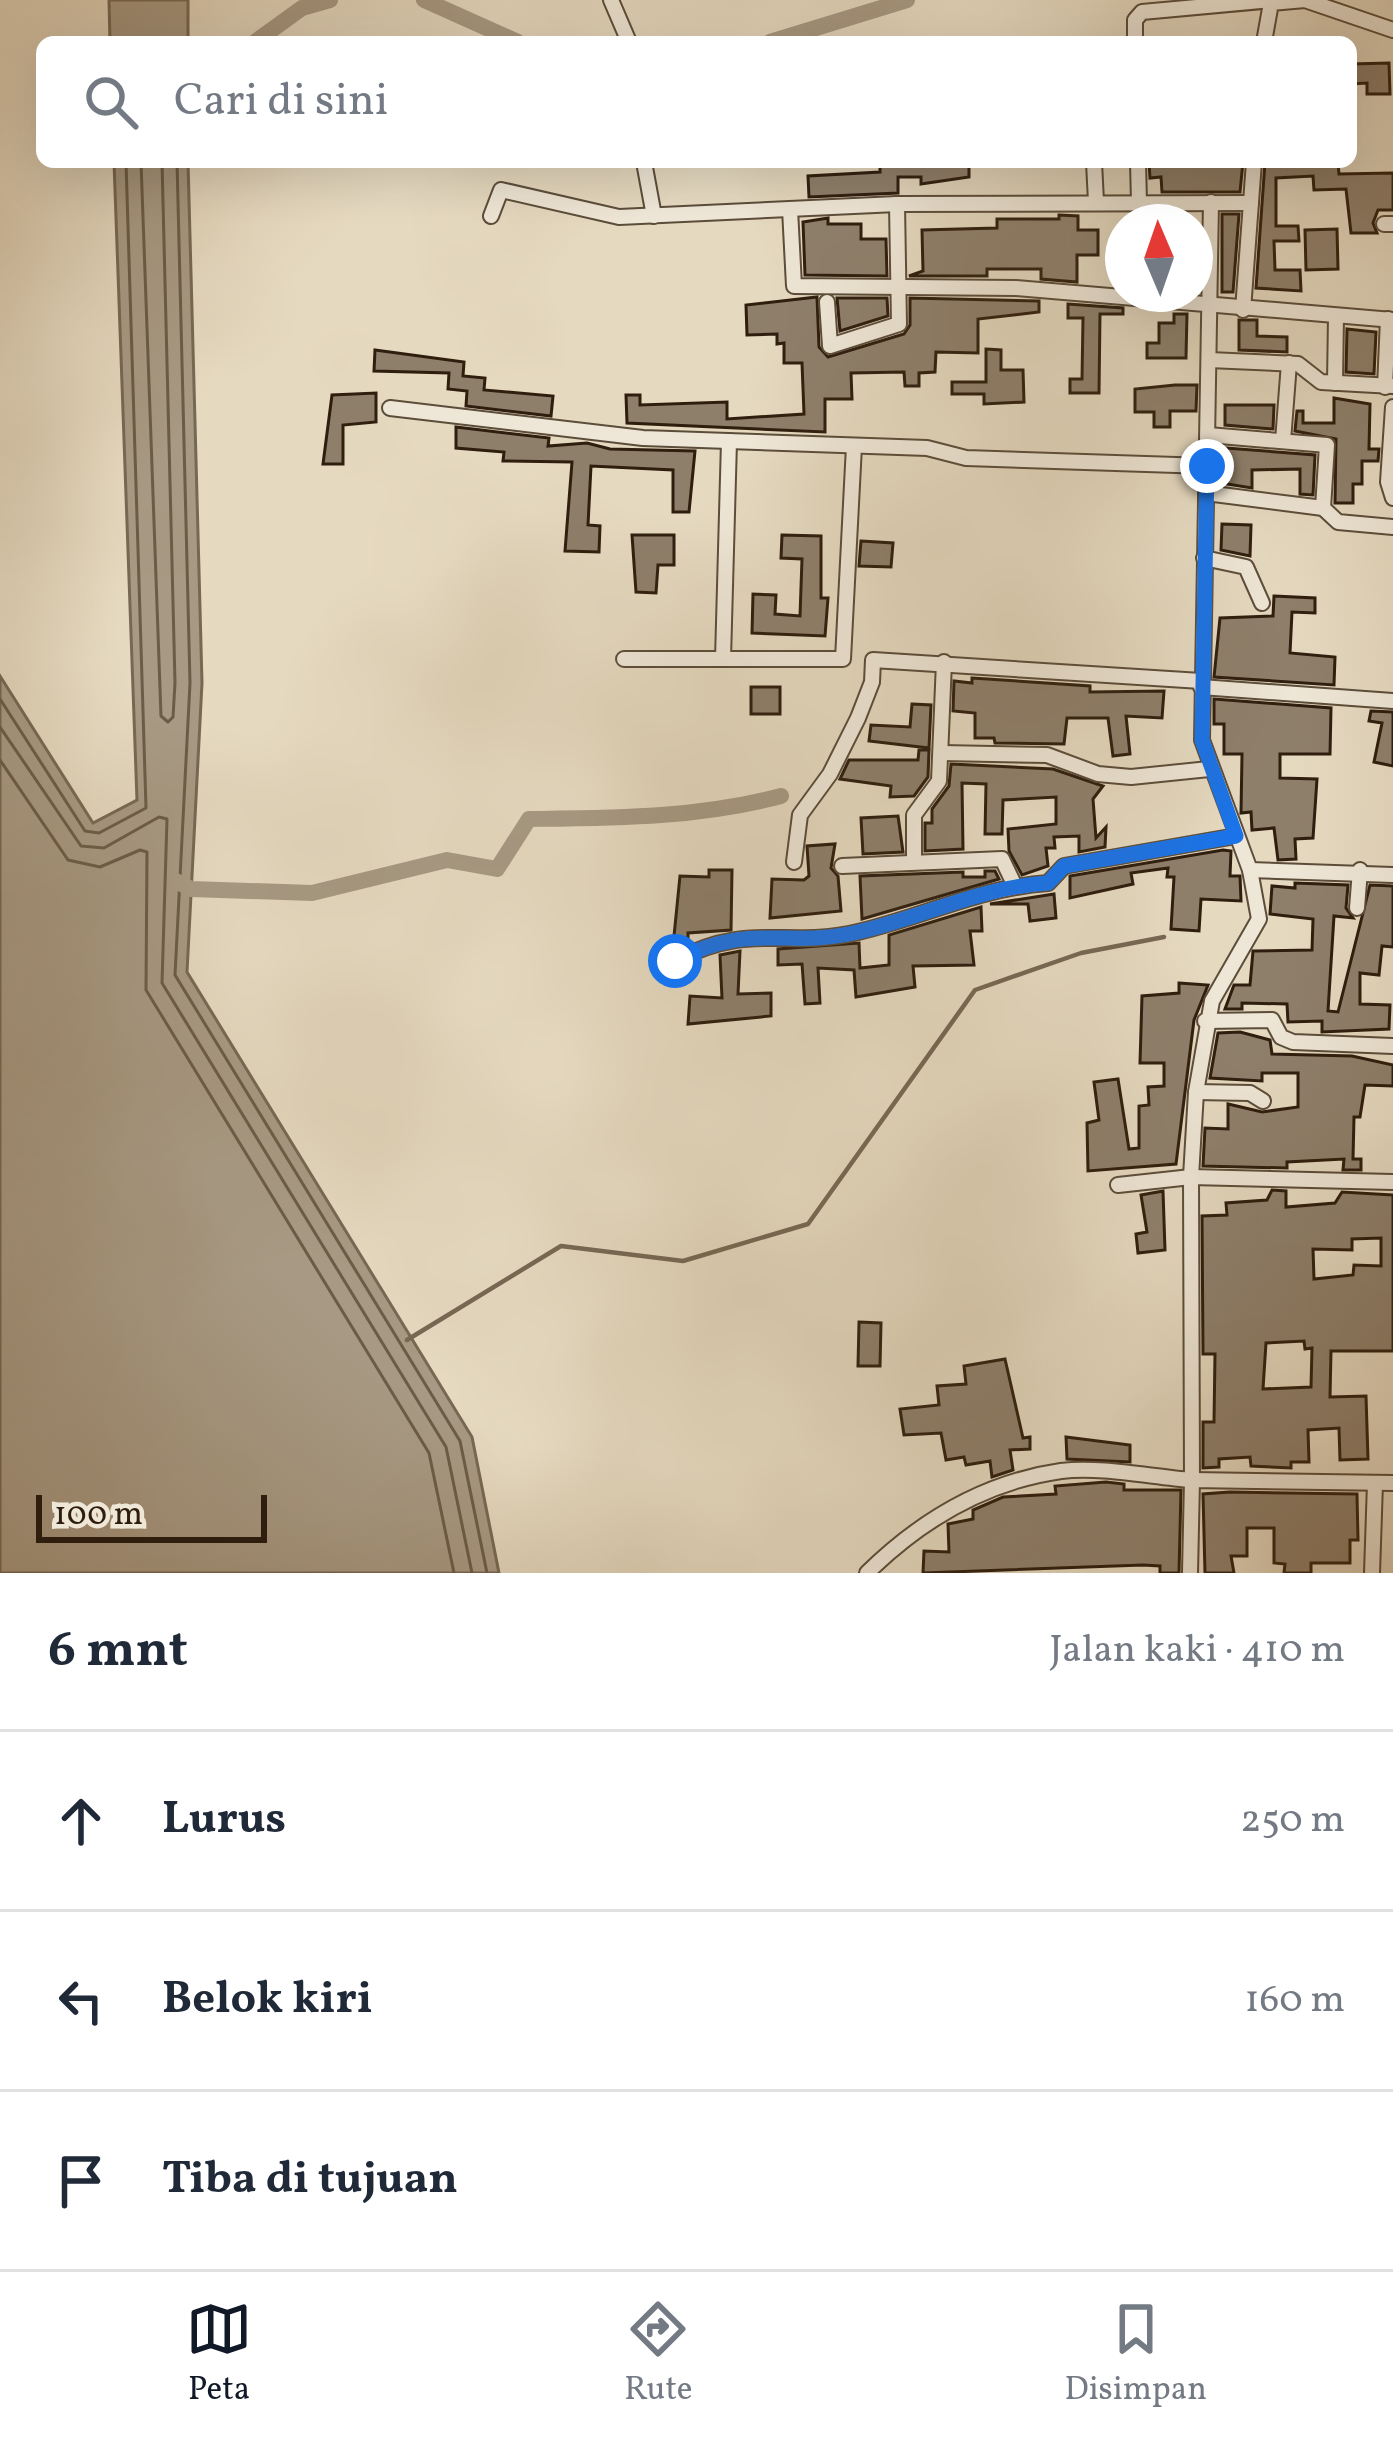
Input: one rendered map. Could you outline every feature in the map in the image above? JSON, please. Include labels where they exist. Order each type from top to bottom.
[{"type":"street","points":[[611,0],[626,36]]},
{"type":"street","points":[[1136,36],[1136,20],[1142,12],[1305,0],[1393,30]]},
{"type":"street","points":[[1265,36],[1272,2]]},
{"type":"street","points":[[645,168],[654,216]]},
{"type":"street","points":[[1094,168],[1096,202]]},
{"type":"street","points":[[1138,168],[1139,202]]},
{"type":"street","points":[[1243,310],[1254,168]]},
{"type":"street","points":[[491,216],[501,190],[597,215],[654,216],[897,204],[1251,202]]},
{"type":"street","points":[[826,302],[826,340],[834,347],[873,328],[899,324],[897,204]]},
{"type":"street","points":[[790,209],[794,286],[1016,288],[1105,295]]},
{"type":"street","points":[[1210,360],[1298,364],[1321,382],[1389,387],[1391,320],[1213,305]]},
{"type":"street","points":[[1190,1573],[1191,1177],[1196,1092],[1205,1021],[1259,919],[1250,870],[1209,769],[1201,684],[1210,312]]},
{"type":"street","points":[[1335,383],[1336,316]]},
{"type":"street","points":[[1283,441],[1288,363]]},
{"type":"street","points":[[1393,407],[1388,482],[1393,498]]},
{"type":"street","points":[[390,408],[643,439],[927,448],[966,458],[1207,466]]},
{"type":"street","points":[[1208,435],[1327,445],[1323,508]]},
{"type":"street","points":[[723,658],[729,441]]},
{"type":"street","points":[[843,659],[854,446]]},
{"type":"street","points":[[1206,493],[1323,508],[1338,522],[1393,526]]},
{"type":"street","points":[[1204,558],[1246,567],[1262,603]]},
{"type":"street","points":[[624,659],[944,662],[1393,701]]},
{"type":"street","points":[[794,862],[800,814],[830,774],[858,718],[873,660]]},
{"type":"street","points":[[914,862],[914,815],[938,787],[944,662]]},
{"type":"street","points":[[942,753],[1047,755],[1098,774],[1131,777],[1209,769]]},
{"type":"street","points":[[675,961],[712,940],[853,934],[1014,884],[1048,883],[1064,866],[1236,836]]},
{"type":"street","points":[[842,866],[1001,859],[1014,884]]},
{"type":"street","points":[[1250,870],[1360,870],[1393,875]]},
{"type":"street","points":[[1357,908],[1360,870]]},
{"type":"street","points":[[1205,1021],[1272,1020],[1281,1036],[1293,1042],[1393,1046]]},
{"type":"street","points":[[1196,1092],[1250,1093],[1263,1101]]},
{"type":"street","points":[[1118,1184],[1191,1177],[1393,1182]]},
{"type":"street","points":[[867,1573],[902,1536],[984,1490],[1065,1471],[1192,1480],[1393,1483]]},
{"type":"street","points":[[1372,1573],[1375,1483]]},
{"type":"water","points":[[109,0],[188,0],[188,36],[110,36]]},
{"type":"water","points":[[114,168],[188,168],[202,683],[187,972],[472,1437],[499,1573],[0,1573],[0,676],[93,823],[137,800]]},
{"type":"building","points":[[1389,63],[1390,94],[1367,94],[1367,83],[1357,84],[1357,64]]},
{"type":"building","points":[[880,168],[969,168],[969,177],[921,184],[921,177],[898,177],[898,193],[809,197],[808,176],[880,172]]},
{"type":"building","points":[[1149,168],[1242,168],[1240,192],[1162,192],[1161,177],[1150,178]]},
{"type":"building","points":[[1265,168],[1393,173],[1393,210],[1378,210],[1373,223],[1377,233],[1351,233],[1346,189],[1314,190],[1313,176],[1276,178],[1276,226],[1298,226],[1299,241],[1274,241],[1275,270],[1300,270],[1301,291],[1256,288]]},
{"type":"building","points":[[1222,214],[1239,214],[1233,292],[1222,292]]},
{"type":"building","points":[[1059,215],[1078,216],[1078,230],[1098,230],[1098,255],[1077,255],[1077,282],[1041,279],[1041,269],[987,269],[987,276],[909,276],[923,271],[922,230],[997,228],[997,219],[1059,219]]},
{"type":"building","points":[[828,218],[828,224],[861,224],[861,239],[886,239],[887,276],[805,275],[803,222]]},
{"type":"building","points":[[1337,229],[1338,269],[1306,270],[1305,230]]},
{"type":"building","points":[[817,297],[819,347],[828,357],[904,334],[910,325],[910,298],[1039,301],[1039,312],[978,319],[978,353],[936,352],[935,372],[919,373],[919,386],[905,386],[904,372],[851,373],[852,399],[825,399],[825,432],[627,423],[626,395],[640,395],[640,405],[727,402],[727,419],[804,414],[802,363],[784,363],[784,343],[777,344],[777,334],[747,335],[746,305]]},
{"type":"building","points":[[837,298],[887,298],[888,316],[840,331]]},
{"type":"building","points":[[1068,304],[1123,312],[1100,314],[1099,393],[1070,393],[1070,379],[1082,379],[1083,318],[1068,318]]},
{"type":"building","points":[[1174,314],[1187,314],[1186,358],[1147,358],[1147,343],[1159,343],[1159,323],[1174,323]]},
{"type":"building","points":[[1239,320],[1257,320],[1257,336],[1287,337],[1287,352],[1239,350]]},
{"type":"building","points":[[1347,329],[1376,332],[1374,374],[1346,372]]},
{"type":"building","points":[[986,349],[1001,350],[1001,370],[1023,370],[1024,402],[984,404],[984,394],[952,394],[952,382],[986,382]]},
{"type":"building","points":[[375,350],[464,362],[463,376],[485,378],[484,390],[553,396],[551,416],[466,406],[467,391],[448,389],[449,373],[374,371]]},
{"type":"building","points":[[1197,385],[1196,411],[1170,411],[1170,427],[1154,427],[1154,412],[1135,412],[1135,389]]},
{"type":"building","points":[[376,393],[376,422],[343,425],[343,464],[323,464],[332,395]]},
{"type":"building","points":[[1334,398],[1370,404],[1369,449],[1379,449],[1378,461],[1362,461],[1362,484],[1353,484],[1353,503],[1335,503],[1336,439],[1295,431],[1297,411],[1303,411],[1303,423],[1334,423]]},
{"type":"building","points":[[1225,405],[1274,405],[1273,429],[1225,425]]},
{"type":"building","points":[[456,427],[549,438],[548,446],[587,443],[610,449],[695,451],[689,512],[673,512],[673,470],[591,466],[588,525],[600,526],[599,552],[565,551],[572,462],[503,461],[504,452],[456,448]]},
{"type":"building","points":[[1226,448],[1315,455],[1313,495],[1300,494],[1300,469],[1252,470],[1252,488],[1227,484]]},
{"type":"building","points":[[1222,524],[1251,525],[1250,556],[1221,550]]},
{"type":"building","points":[[632,535],[674,535],[674,565],[658,565],[656,593],[636,592]]},
{"type":"building","points":[[782,535],[821,536],[821,598],[828,598],[825,636],[752,633],[753,594],[776,595],[775,614],[800,616],[802,559],[781,558]]},
{"type":"building","points":[[861,541],[893,543],[891,567],[859,566]]},
{"type":"building","points":[[1274,596],[1315,598],[1315,613],[1292,612],[1290,653],[1335,657],[1334,685],[1214,677],[1220,618],[1273,616]]},
{"type":"building","points":[[972,678],[1090,686],[1090,692],[1164,691],[1162,718],[1126,716],[1130,754],[1113,756],[1108,718],[1067,718],[1064,744],[995,743],[994,738],[975,738],[975,713],[953,711],[954,681],[972,683]]},
{"type":"building","points":[[751,687],[780,687],[780,714],[751,714]]},
{"type":"building","points":[[1214,699],[1331,708],[1330,754],[1280,754],[1280,778],[1317,779],[1313,838],[1295,839],[1296,859],[1278,860],[1274,828],[1252,830],[1251,812],[1241,813],[1242,754],[1224,754],[1224,724],[1214,724]]},
{"type":"building","points":[[912,704],[931,705],[929,748],[869,741],[871,725],[910,727]]},
{"type":"building","points":[[1371,711],[1393,712],[1393,766],[1374,762],[1382,723],[1369,721]]},
{"type":"building","points":[[919,750],[929,750],[928,777],[914,796],[890,797],[891,786],[840,779],[849,760],[918,760]]},
{"type":"building","points":[[951,764],[1053,769],[1103,786],[1093,799],[1096,838],[1106,827],[1105,847],[1079,852],[1079,836],[1054,837],[1055,848],[1046,848],[1048,866],[1022,875],[1009,851],[1008,829],[1056,824],[1056,797],[1003,800],[1002,834],[985,834],[986,784],[962,783],[963,849],[925,851],[925,823],[932,823],[932,809],[949,786]]},
{"type":"building","points":[[898,816],[903,852],[863,854],[861,818]]},
{"type":"building","points":[[835,844],[831,868],[838,876],[841,911],[770,918],[772,879],[804,880],[809,876],[807,846]]},
{"type":"building","points":[[1231,851],[1230,876],[1240,876],[1241,901],[1201,899],[1199,931],[1171,929],[1174,877],[1167,877],[1168,868],[1131,873],[1133,884],[1070,898],[1070,876]]},
{"type":"building","points":[[709,870],[732,870],[731,930],[688,933],[688,943],[673,946],[680,876],[709,877]]},
{"type":"building","points":[[985,871],[995,871],[999,879],[862,919],[860,876],[963,872],[963,877],[985,877]]},
{"type":"building","points":[[1295,883],[1348,885],[1346,908],[1353,918],[1334,916],[1328,1011],[1338,1012],[1370,885],[1393,886],[1393,947],[1382,946],[1379,975],[1360,973],[1360,1004],[1390,1005],[1389,1029],[1322,1032],[1322,1021],[1288,1022],[1287,1004],[1242,1003],[1242,1009],[1225,1009],[1234,985],[1250,985],[1253,951],[1312,950],[1313,919],[1270,914],[1272,886],[1295,888]]},
{"type":"building","points":[[1054,894],[1056,918],[1030,921],[1028,904],[990,904]]},
{"type":"building","points":[[981,907],[982,931],[970,931],[974,965],[913,966],[915,987],[856,997],[854,970],[818,968],[820,1003],[805,1004],[802,964],[778,965],[778,949],[859,943],[860,968],[889,965],[889,935]]},
{"type":"building","points":[[740,951],[738,994],[771,993],[771,1016],[688,1024],[690,996],[722,998],[720,955]]},
{"type":"building","points":[[1179,983],[1208,985],[1194,1020],[1176,1164],[1088,1171],[1087,1123],[1099,1120],[1094,1082],[1118,1079],[1129,1149],[1139,1148],[1139,1106],[1149,1105],[1148,1087],[1164,1086],[1164,1063],[1140,1063],[1142,996],[1179,993]]},
{"type":"building","points":[[1240,1032],[1270,1040],[1272,1054],[1352,1056],[1393,1065],[1393,1086],[1365,1085],[1360,1117],[1354,1117],[1353,1159],[1361,1159],[1361,1170],[1343,1170],[1344,1159],[1287,1162],[1287,1168],[1203,1166],[1205,1128],[1228,1129],[1228,1104],[1262,1112],[1298,1107],[1298,1073],[1262,1073],[1262,1081],[1210,1078],[1218,1033]]},
{"type":"building","points":[[1272,1190],[1286,1191],[1286,1207],[1335,1203],[1342,1192],[1393,1195],[1393,1351],[1331,1351],[1330,1397],[1366,1396],[1368,1459],[1340,1460],[1339,1428],[1308,1430],[1309,1462],[1291,1462],[1291,1468],[1251,1466],[1250,1457],[1219,1459],[1219,1467],[1203,1468],[1203,1422],[1214,1422],[1215,1354],[1203,1354],[1202,1216],[1227,1215],[1226,1203],[1267,1200]],"holes":[[[1381,1238],[1381,1266],[1354,1265],[1353,1275],[1314,1279],[1313,1249],[1352,1250],[1352,1239]],[[1304,1341],[1305,1349],[1312,1348],[1311,1387],[1263,1389],[1266,1343]]]},
{"type":"building","points":[[1163,1191],[1165,1250],[1138,1253],[1136,1234],[1147,1232],[1141,1195]]},
{"type":"building","points":[[859,1322],[881,1323],[880,1366],[858,1366]]},
{"type":"building","points":[[1005,1359],[1023,1438],[1030,1437],[1030,1449],[1010,1450],[1013,1470],[992,1477],[990,1461],[966,1465],[964,1457],[946,1460],[941,1433],[904,1435],[900,1409],[939,1405],[937,1386],[966,1384],[964,1366]]},
{"type":"building","points":[[1066,1437],[1130,1445],[1130,1462],[1067,1459]]},
{"type":"building","points":[[1124,1484],[1124,1490],[1181,1490],[1179,1573],[1160,1573],[1160,1566],[1143,1565],[923,1573],[924,1551],[949,1552],[948,1524],[973,1519],[973,1510],[1003,1497],[1056,1494],[1055,1486]]},
{"type":"building","points":[[1203,1494],[1357,1494],[1358,1540],[1350,1540],[1350,1563],[1311,1563],[1311,1573],[1284,1573],[1285,1564],[1274,1563],[1274,1528],[1247,1528],[1247,1556],[1231,1556],[1234,1573],[1205,1573]]},
{"type":"waterway","points":[[263,36],[302,8],[330,0]]},
{"type":"waterway","points":[[424,0],[505,36]]},
{"type":"waterway","points":[[790,36],[907,0]]},
{"type":"waterway","points":[[176,881],[191,889],[312,893],[447,860],[497,869],[529,819],[687,813],[781,796]]},
{"type":"waterway","points":[[407,1340],[561,1246],[683,1261],[808,1224],[975,990],[1081,953],[1164,937]]},
{"type":"route","points":[[675,961],[712,940],[853,934],[993,888],[1048,883],[1064,866],[1236,836],[1202,740],[1207,466]]}]
